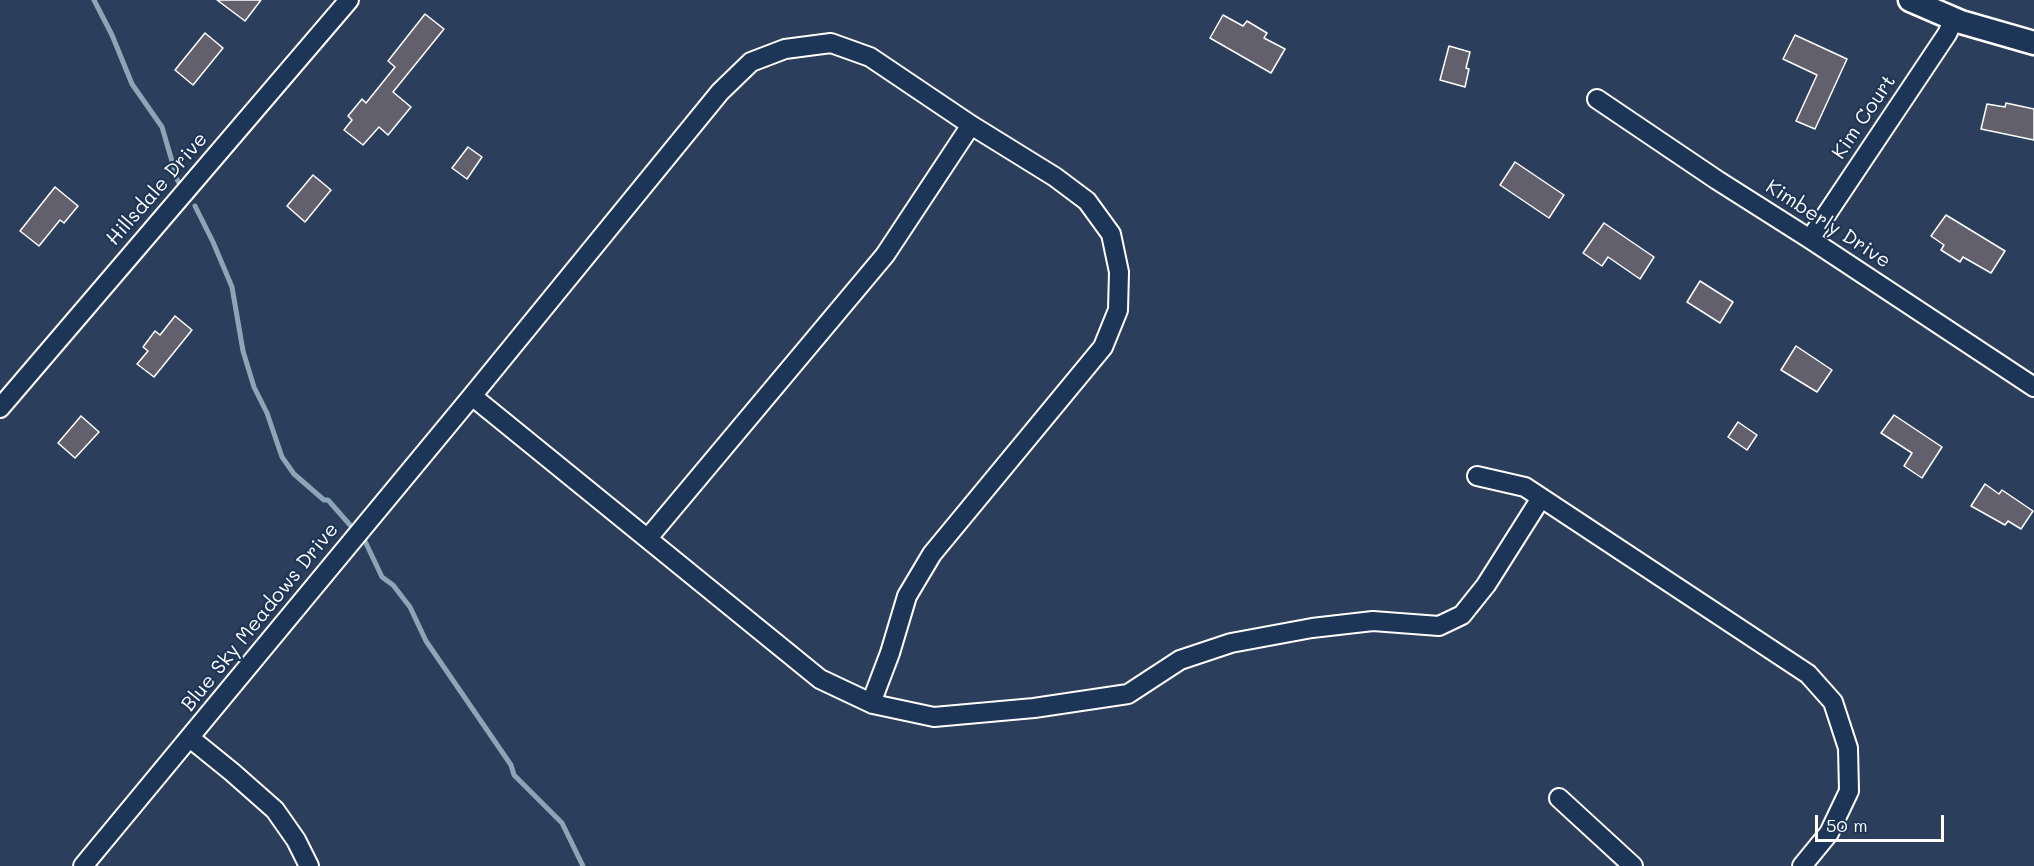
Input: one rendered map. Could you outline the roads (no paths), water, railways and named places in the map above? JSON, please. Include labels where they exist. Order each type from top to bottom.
[{"type":"main road","points":[[1910,0],[1954,19],[2034,43]]},
{"type":"street","name":"Hillsdale Drive","points":[[0,408],[349,0]]},
{"type":"street","name":"Kim Court","points":[[1810,239],[1947,34],[1954,19]]},
{"type":"street","name":"Blue Sky Meadows Drive","points":[[83,866],[720,92],[751,62],[785,49],[831,44],[870,57],[971,125],[1055,177],[1087,201],[1111,234],[1119,272],[1118,310],[1103,347],[932,554],[907,596],[872,703]]},
{"type":"street","name":"Kimberly Drive","points":[[1597,99],[2034,387]]},
{"type":"street","points":[[648,538],[885,255],[971,125]]},
{"type":"street","points":[[472,396],[820,679],[872,703],[934,717],[1034,708],[1128,694],[1180,660],[1231,643],[1312,627],[1373,621],[1439,626],[1462,615],[1486,585],[1541,498]]},
{"type":"street","points":[[1477,476],[1525,488],[1541,498],[1808,674],[1833,702],[1848,748],[1850,791],[1830,833],[1802,866]]},
{"type":"street","points":[[190,738],[275,810],[296,840],[309,866]]},
{"type":"street","points":[[1559,798],[1633,866]]},
{"type":"waterway","points":[[94,0],[112,35],[132,84],[162,127],[174,168],[173,173],[181,186]]},
{"type":"waterway","points":[[195,206],[232,287],[243,351],[254,387],[267,413],[282,457],[294,474],[324,500],[328,500],[350,525]]},
{"type":"waterway","points":[[364,539],[382,577],[393,585],[410,607],[426,641],[511,765],[514,775],[562,823],[583,866]]}]
